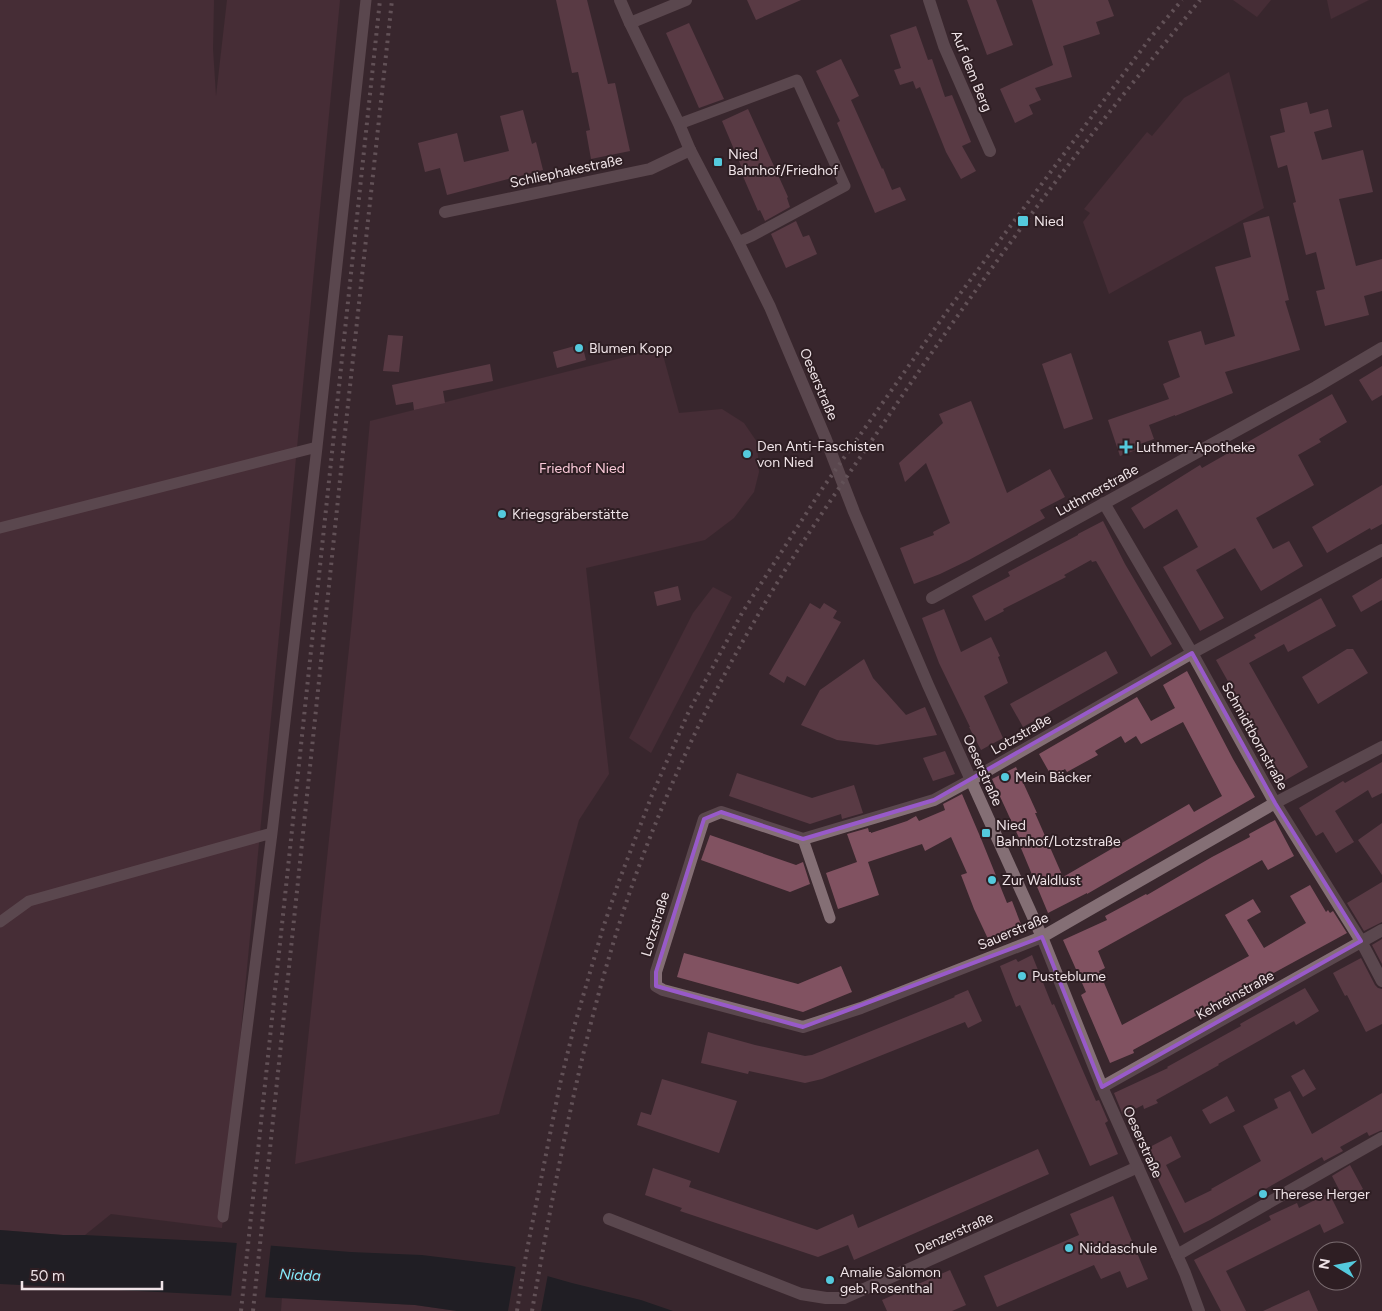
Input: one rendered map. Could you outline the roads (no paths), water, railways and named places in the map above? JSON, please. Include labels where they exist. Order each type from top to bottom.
[{"type":"street","name":"Oeserstraße","points":[[620,0],[690,150],[738,242],[778,326],[928,685],[1042,938],[1102,1087],[1200,1311]]},
{"type":"street","points":[[630,23],[686,0]]},
{"type":"street","name":"Auf dem Berg","points":[[929,0],[944,46],[990,152]]},
{"type":"street","name":"Schliephakestraße","points":[[445,212],[650,169],[690,150]]},
{"type":"street","name":"Luthmerstraße","points":[[932,598],[1316,387],[1382,348]]},
{"type":"street","name":"Schmidtbornstraße","points":[[1104,503],[1192,652],[1275,803],[1361,942],[1382,981]]},
{"type":"street","name":"Lotzstraße","points":[[656,986],[656,972],[704,819],[721,812],[803,839],[934,800],[1192,652],[1382,550]]},
{"type":"street","name":"Sauerstraße","points":[[656,986],[663,990],[803,1027],[861,1008],[1042,938],[1275,803],[1382,747]]},
{"type":"street","name":"Kehreinstraße","points":[[1102,1087],[1382,930]]},
{"type":"street","points":[[1177,1255],[1382,1138]]},
{"type":"street","name":"Denzerstraße","points":[[609,1219],[801,1294],[826,1298],[844,1298],[1138,1168]]},
{"type":"lane","points":[[223,1217],[272,833],[366,0]]},
{"type":"lane","points":[[679,124],[797,80],[844,186],[738,242]]},
{"type":"lane","points":[[0,528],[317,447]]},
{"type":"lane","points":[[0,922],[29,902],[272,833]]},
{"type":"lane","points":[[803,839],[830,918]]},
{"type":"water","name":"Nidda","points":[[0,1230],[422,1255],[512,1266],[641,1300],[673,1311],[457,1311],[415,1305],[0,1284]]},
{"type":"railway","points":[[241,1311],[380,0]]},
{"type":"railway","points":[[253,1311],[392,0]]},
{"type":"railway","points":[[517,1311],[526,1255],[560,1084],[574,1027],[619,881],[652,795],[689,711],[742,613],[822,489],[948,310],[1151,37],[1182,0]]},
{"type":"railway","points":[[532,1311],[565,1134],[608,959],[647,845],[670,788],[710,703],[739,649],[799,548],[924,363],[1060,176],[1200,0]]},
{"type":"place","name":"Nied Bahnhof/Friedhof","points":[[718,162]]},
{"type":"place","name":"Nied","points":[[1023,221]]},
{"type":"place","name":"Blumen Kopp","points":[[579,348]]},
{"type":"place","name":"Luthmer-Apotheke","points":[[1126,447]]},
{"type":"place","name":"Den Anti-Faschisten von Nied","points":[[747,454]]},
{"type":"place","name":"Kriegsgräberstätte","points":[[502,514]]},
{"type":"place","name":"Mein Bäcker","points":[[1005,777]]},
{"type":"place","name":"Nied Bahnhof/Lotzstraße","points":[[986,833]]},
{"type":"place","name":"Zur Waldlust","points":[[992,880]]},
{"type":"place","name":"Pusteblume","points":[[1022,976]]},
{"type":"place","name":"Therese Herger","points":[[1263,1194]]},
{"type":"place","name":"Niddaschule","points":[[1069,1248]]},
{"type":"place","name":"Amalie Salomon geb. Rosenthal","points":[[830,1280]]},
{"type":"park label","name":"Friedhof Nied","points":[[582,468]]}]
